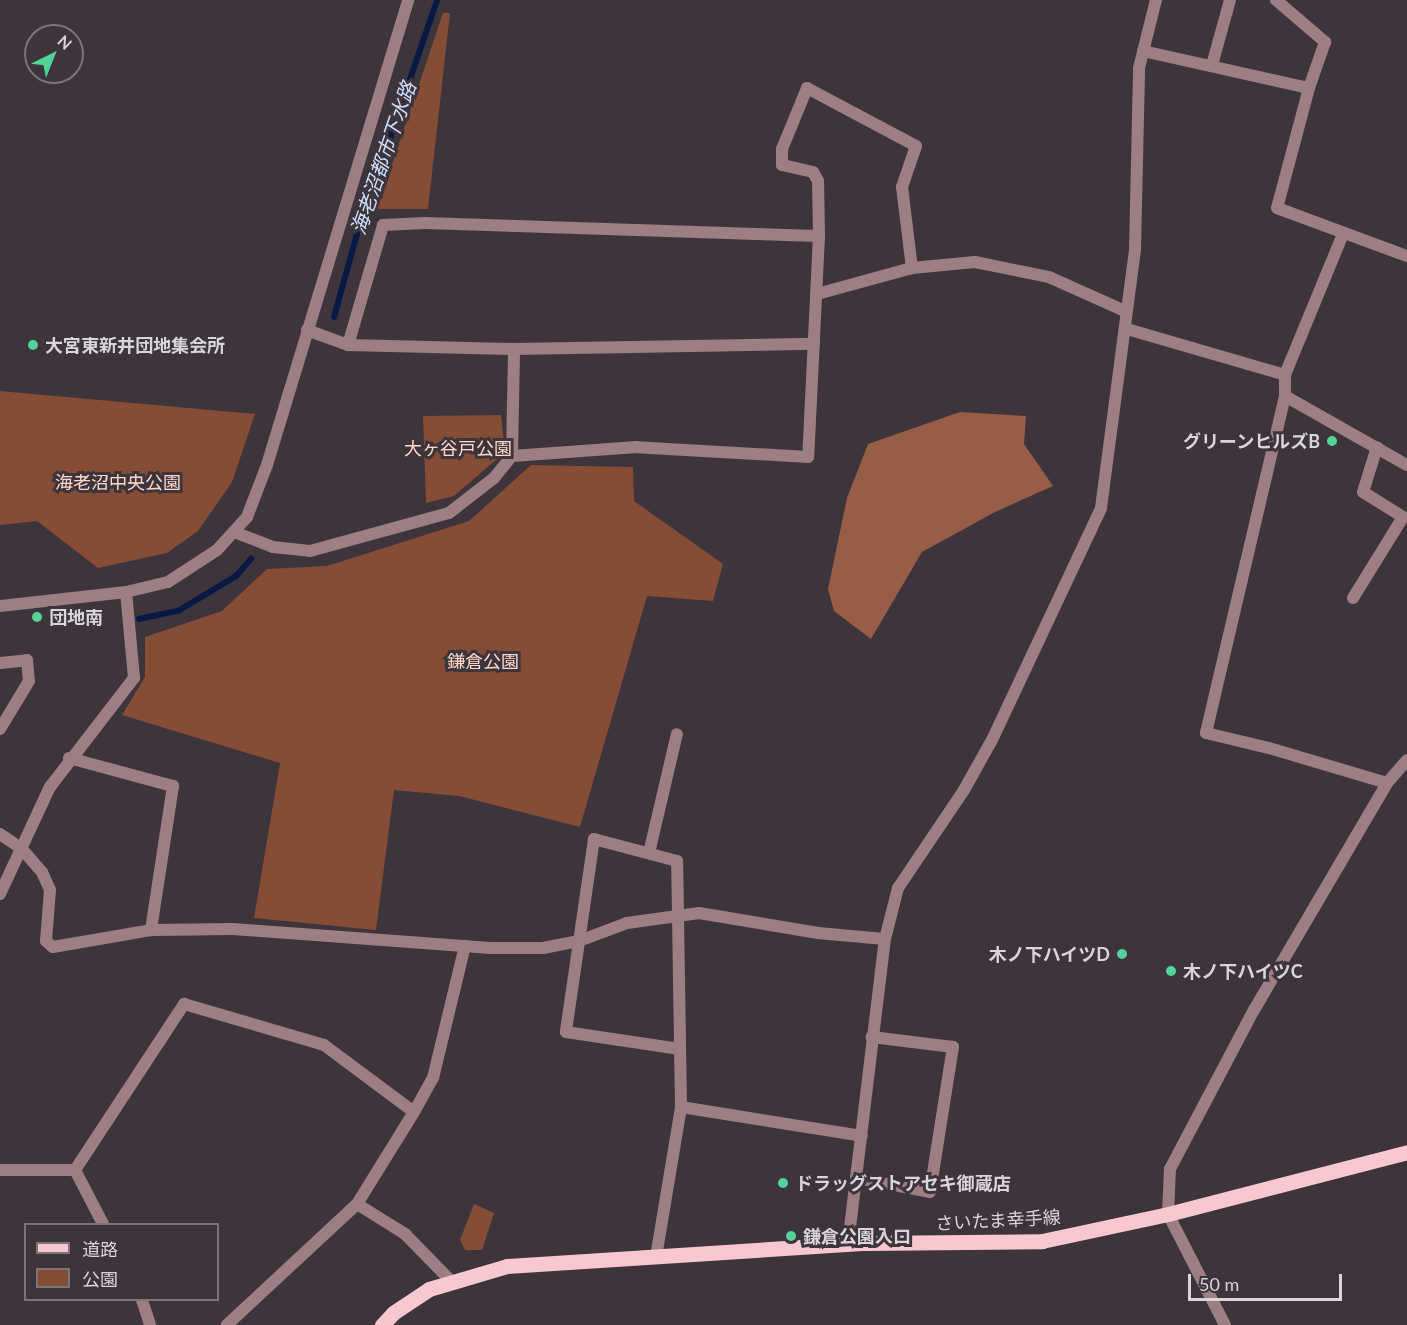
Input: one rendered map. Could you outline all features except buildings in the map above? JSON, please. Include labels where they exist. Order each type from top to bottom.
[{"type":"main road","name":"さいたま幸手線","points":[[382,1325],[411,1299],[450,1280],[507,1266],[848,1244],[1042,1241],[1168,1214],[1407,1152]]},
{"type":"street","points":[[0,606],[126,592],[168,582],[187,572],[234,532],[255,501],[408,0]]},
{"type":"street","points":[[848,1244],[885,939],[898,888],[964,790],[992,740],[1101,508],[1127,329],[1126,312],[1135,249],[1143,51],[1156,0]]},
{"type":"street","points":[[1212,65],[1230,0]]},
{"type":"street","points":[[1276,0],[1325,42],[1309,88],[1277,208],[1407,256]]},
{"type":"street","points":[[1143,51],[1309,88]]},
{"type":"street","points":[[512,456],[637,447],[808,457],[817,294],[818,181],[813,172],[782,165],[782,149],[807,88],[916,146],[902,187],[912,268]]},
{"type":"street","points":[[348,345],[383,225],[425,222],[819,236]]},
{"type":"street","points":[[1343,234],[1285,375],[1285,396],[1206,733],[1269,748],[1387,783]]},
{"type":"street","points":[[817,294],[912,268],[975,262],[1010,266],[1049,277],[1126,312]]},
{"type":"street","points":[[1127,329],[1285,375]]},
{"type":"street","points":[[307,330],[348,345],[514,349],[814,344]]},
{"type":"street","points":[[234,532],[273,547],[310,551],[353,542],[449,513],[494,478],[512,456],[514,349]]},
{"type":"street","points":[[1285,396],[1407,465]]},
{"type":"street","points":[[1353,598],[1403,517],[1363,492],[1377,447]]},
{"type":"street","points":[[0,894],[50,786],[69,758],[134,678],[126,592]]},
{"type":"street","points":[[0,663],[27,660],[29,681],[0,729]]},
{"type":"street","points":[[649,853],[677,734]]},
{"type":"street","points":[[69,758],[173,786],[151,930]]},
{"type":"street","points":[[1225,1325],[1168,1214],[1170,1168],[1180,1144],[1387,783],[1407,760]]},
{"type":"street","points":[[0,834],[21,848],[42,872],[50,890],[46,941],[54,947],[151,930],[233,929],[465,946],[543,948],[579,941],[627,923],[699,913],[818,933],[885,939]]},
{"type":"street","points":[[656,1257],[681,1107],[680,914],[677,861],[594,839],[566,1032],[680,1049]]},
{"type":"street","points":[[226,1325],[357,1204],[434,1078],[465,946]]},
{"type":"street","points":[[75,1170],[184,1004],[324,1045],[414,1112]]},
{"type":"street","points":[[856,1178],[930,1192],[953,1047],[872,1037]]},
{"type":"street","points":[[681,1107],[862,1136]]},
{"type":"street","points":[[0,1170],[75,1170]]},
{"type":"street","points":[[75,1170],[103,1223]]},
{"type":"street","points":[[357,1204],[405,1234],[450,1280]]},
{"type":"street","points":[[143,1301],[150,1325]]},
{"type":"green space","points":[[443,13],[450,13],[428,209],[377,209]]},
{"type":"green space","name":"海老沼中央公園","points":[[0,391],[255,414],[232,482],[198,531],[167,553],[98,568],[37,521],[0,525]]},
{"type":"green space","name":"大ヶ谷戸公園","points":[[501,415],[505,452],[454,496],[426,503],[423,416]]},
{"type":"green space","name":"鎌倉公園","points":[[531,465],[633,467],[634,501],[723,564],[713,601],[647,596],[580,827],[459,796],[394,790],[376,930],[254,918],[280,763],[122,715],[145,677],[145,637],[222,611],[267,569],[327,566],[469,521]]},
{"type":"green space","points":[[474,1204],[494,1213],[482,1250],[465,1250],[460,1240]]},
{"type":"shaded area","points":[[960,412],[1026,416],[1024,444],[1053,486],[995,512],[922,552],[871,639],[834,611],[828,589],[847,498],[868,444]]},
{"type":"waterway","name":"海老沼都市下水路","points":[[334,317],[357,234],[437,0]]},
{"type":"waterway","name":"海老沼都市下水路","points":[[139,619],[178,611],[236,576],[251,559]]},
{"type":"place","name":"大宮東新井団地集会所","points":[[33,345]]},
{"type":"place","name":"グリーンヒルズB","points":[[1332,441]]},
{"type":"place","name":"団地南","points":[[37,617]]},
{"type":"place","name":"木ノ下ハイツD","points":[[1122,954]]},
{"type":"place","name":"木ノ下ハイツC","points":[[1171,971]]},
{"type":"place","name":"ドラッグストアセキ御蔵店","points":[[783,1183]]},
{"type":"place","name":"鎌倉公園入口","points":[[791,1236]]}]
